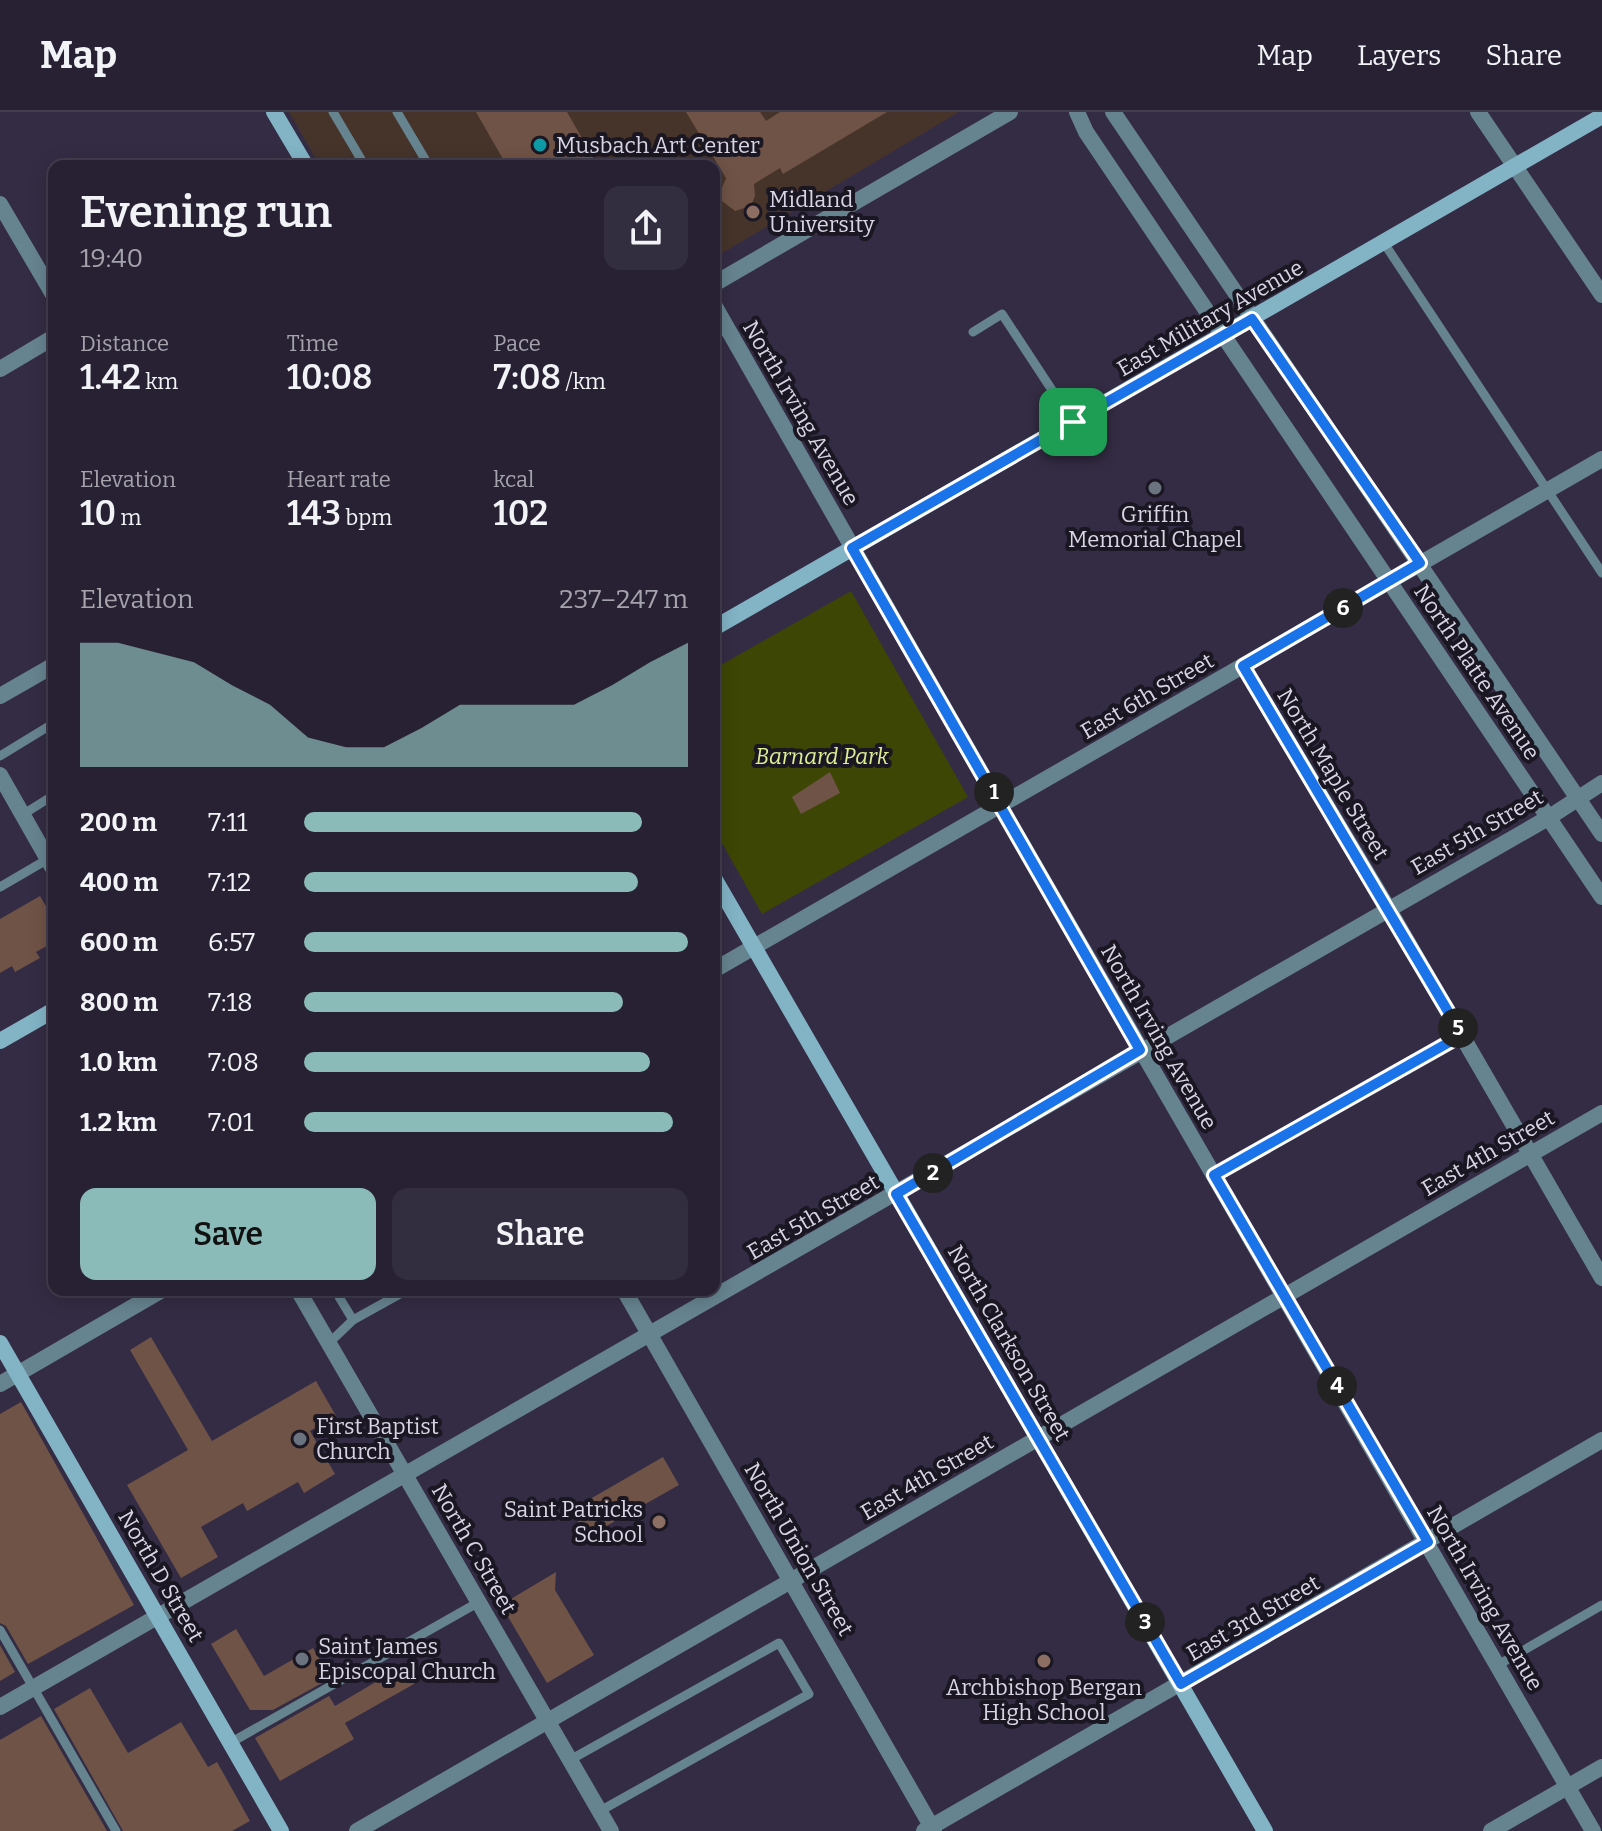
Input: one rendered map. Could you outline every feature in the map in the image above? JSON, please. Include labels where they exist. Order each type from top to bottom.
[{"type":"main road","points":[[274,112],[302,160]]},
{"type":"main road","name":"East Military Avenue","points":[[720,625],[1602,116]]},
{"type":"main road","name":"North Clarkson Street","points":[[720,888],[1265,1831]]},
{"type":"main road","points":[[1,1039],[48,1013]]},
{"type":"main road","name":"North D Street","points":[[0,1343],[281,1831]]},
{"type":"street","points":[[720,281],[1010,112]]},
{"type":"street","name":"North Platte Avenue","points":[[1077,112],[1086,132],[1222,336],[1602,897]]},
{"type":"street","name":"North Platte Avenue","points":[[1113,112],[1602,834]]},
{"type":"street","points":[[1478,112],[1602,295]]},
{"type":"street","points":[[0,204],[48,286]]},
{"type":"street","name":"North Irving Avenue","points":[[720,316],[1140,1050],[1593,1831]]},
{"type":"street","points":[[0,369],[48,341]]},
{"type":"street","name":"East 6th Street","points":[[720,966],[1602,459]]},
{"type":"street","name":"North Maple Street","points":[[1243,666],[1388,908],[1602,1278]]},
{"type":"street","points":[[0,696],[48,668]]},
{"type":"street","points":[[0,775],[48,860]]},
{"type":"street","name":"East 5th Street","points":[[720,1295],[1140,1050],[1548,818],[1602,783]]},
{"type":"street","name":"East 4th Street","points":[[357,1831],[1602,1113]]},
{"type":"street","points":[[0,1384],[152,1296]]},
{"type":"street","name":"North C Street","points":[[302,1296],[611,1831]]},
{"type":"street","name":"North Union Street","points":[[627,1296],[930,1830]]},
{"type":"street","name":"East 5th Street","points":[[0,1707],[718,1296]]},
{"type":"street","name":"East 3rd Street","points":[[930,1830],[1602,1440]]},
{"type":"street","points":[[1491,1831],[1602,1767]]},
{"type":"lane","points":[[333,112],[357,160]]},
{"type":"lane","points":[[397,112],[425,160]]},
{"type":"lane","points":[[1384,243],[1602,573]]},
{"type":"lane","points":[[973,332],[1002,314],[1073,422]]},
{"type":"lane","points":[[0,756],[48,727]]},
{"type":"lane","points":[[22,815],[48,799]]},
{"type":"lane","points":[[0,887],[48,866]]},
{"type":"lane","points":[[1214,1175],[1462,1035]]},
{"type":"lane","points":[[329,1343],[353,1320],[396,1296]]},
{"type":"lane","points":[[339,1297],[353,1320]]},
{"type":"lane","points":[[230,1743],[479,1602]]},
{"type":"lane","points":[[1498,1665],[1602,1605]]},
{"type":"lane","points":[[0,1630],[116,1831]]},
{"type":"lane","points":[[570,1760],[779,1643],[809,1694],[600,1811]]},
{"type":"shaded area","name":"Midland University","points":[[289,112],[959,112],[720,254],[720,160],[317,160]]},
{"type":"green space","name":"Barnard Park","points":[[851,591],[968,797],[762,914],[720,840],[720,666]]},
{"type":"building","name":"Musbach Art Center","points":[[476,112],[567,112],[594,159],[592,160],[504,160]]},
{"type":"building","points":[[686,112],[760,112],[766,121],[780,112],[887,112],[783,174],[780,168],[754,184],[755,196],[751,206],[735,211],[722,201],[721,190],[726,178],[720,168],[720,160],[715,160]]},
{"type":"building","points":[[830,772],[840,793],[801,814],[792,797]]},
{"type":"building","points":[[40,896],[48,910],[48,945],[36,952],[40,958],[15,972],[12,966],[0,973],[0,919]]},
{"type":"building","points":[[151,1337],[212,1441],[316,1381],[336,1416],[310,1431],[335,1474],[304,1493],[298,1482],[247,1511],[243,1503],[201,1527],[218,1557],[181,1578],[127,1485],[188,1450],[130,1350]]},
{"type":"building","points":[[21,1402],[134,1605],[28,1664],[6,1626],[0,1623],[0,1414]]},
{"type":"building","points":[[663,1457],[679,1485],[587,1537],[571,1510]]},
{"type":"building","points":[[556,1572],[555,1590],[594,1655],[547,1683],[501,1605]]},
{"type":"building","points":[[236,1629],[264,1676],[313,1648],[327,1672],[318,1677],[322,1683],[273,1710],[250,1710],[211,1644]]},
{"type":"building","points":[[0,1645],[15,1672],[0,1681]]},
{"type":"building","points":[[403,1666],[414,1684],[345,1723],[354,1739],[280,1781],[255,1738],[329,1696],[335,1706]]},
{"type":"building","points":[[90,1688],[128,1753],[181,1722],[208,1767],[217,1762],[250,1821],[232,1831],[123,1831],[54,1709]]},
{"type":"building","points":[[41,1716],[107,1831],[0,1831],[0,1740]]},
{"type":"place","name":"Musbach Art Center","points":[[540,145]]},
{"type":"place","name":"Midland University","points":[[753,212]]},
{"type":"place","name":"Griffin Memorial Chapel","points":[[1155,488]]},
{"type":"place","name":"First Baptist Church","points":[[300,1439]]},
{"type":"place","name":"Saint Patricks School","points":[[659,1522]]},
{"type":"place","name":"Saint James Episcopal Church","points":[[302,1659]]},
{"type":"place","name":"Archbishop Bergan High School","points":[[1044,1661]]},
{"type":"route","points":[[1252,319],[1420,563],[1243,666],[1462,1035],[1214,1175],[1428,1542],[1181,1684],[896,1194],[1140,1050],[852,548],[1073,422],[1252,319]]}]
